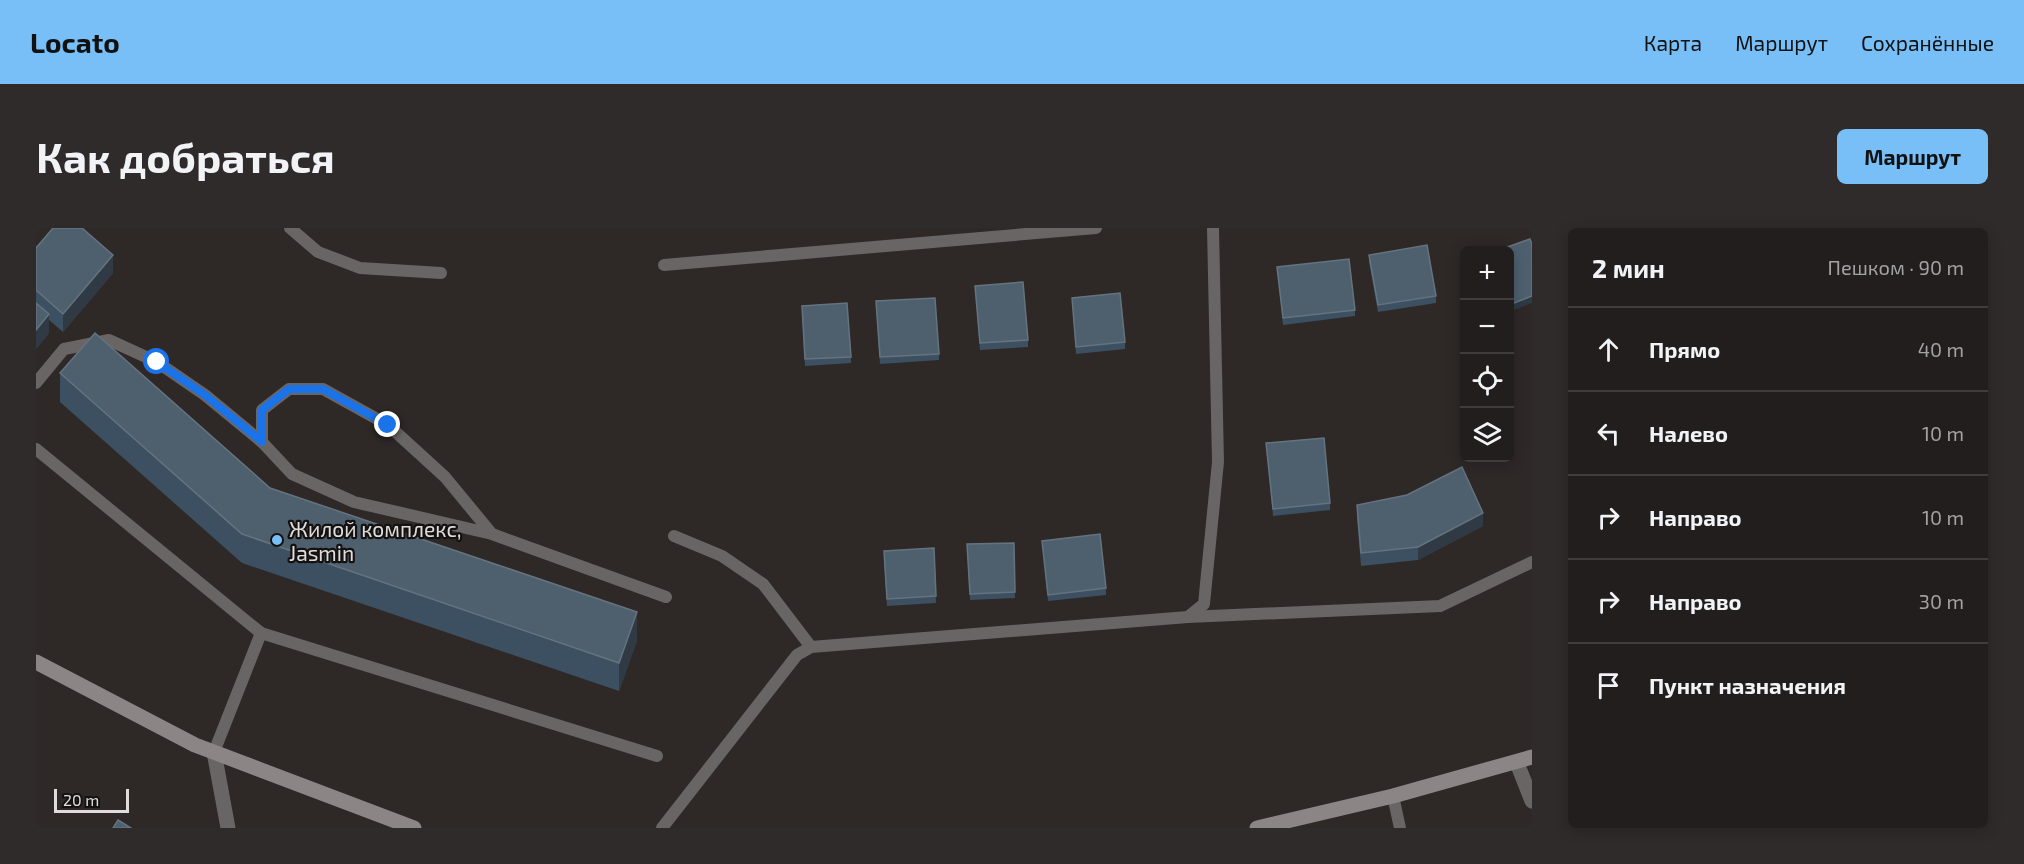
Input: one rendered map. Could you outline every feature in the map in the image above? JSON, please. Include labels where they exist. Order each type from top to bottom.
[{"type":"main road","points":[[36,662],[195,745],[414,828]]},
{"type":"main road","points":[[1257,828],[1393,796],[1532,757]]},
{"type":"street","points":[[214,752],[228,828]]},
{"type":"street","points":[[1517,763],[1532,801]]},
{"type":"lane","points":[[290,228],[318,252],[360,268],[441,273]]},
{"type":"lane","points":[[664,265],[1096,228]]},
{"type":"lane","points":[[1188,617],[1204,603],[1218,462],[1213,228]]},
{"type":"lane","points":[[36,383],[64,349],[109,340],[157,362],[205,395],[262,442],[292,474],[354,502],[492,534],[666,597]]},
{"type":"lane","points":[[262,442],[262,410],[289,389],[323,389],[388,425],[445,477],[492,534]]},
{"type":"lane","points":[[36,449],[261,633],[657,756]]},
{"type":"lane","points":[[674,536],[722,556],[763,584],[811,646]]},
{"type":"lane","points":[[662,828],[797,655],[811,646],[1188,617],[1440,606],[1532,562]]},
{"type":"lane","points":[[214,752],[261,633]]},
{"type":"lane","points":[[1393,796],[1400,828]]},
{"type":"building","points":[[53,228],[82,228],[113,255],[63,314],[36,290],[36,248]]},
{"type":"building","points":[[1530,239],[1532,244],[1532,296],[1514,303],[1514,246],[1510,246]]},
{"type":"building","points":[[1427,245],[1436,296],[1378,305],[1369,255]]},
{"type":"building","points":[[1349,259],[1355,310],[1283,318],[1277,267]]},
{"type":"building","points":[[1023,282],[1028,340],[980,343],[975,286]]},
{"type":"building","points":[[1120,293],[1125,342],[1076,347],[1072,298]]},
{"type":"building","points":[[935,298],[939,354],[880,357],[876,301]]},
{"type":"building","points":[[36,303],[49,314],[36,330]]},
{"type":"building","points":[[847,303],[851,357],[805,359],[802,306]]},
{"type":"building","points":[[95,333],[270,488],[637,612],[619,663],[242,534],[60,373]]},
{"type":"building","points":[[1324,438],[1330,503],[1273,509],[1266,443]]},
{"type":"building","points":[[1462,467],[1483,513],[1418,547],[1361,553],[1357,505],[1407,495]]},
{"type":"building","points":[[1100,534],[1106,588],[1048,595],[1042,541]]},
{"type":"building","points":[[1014,543],[1015,592],[970,594],[967,544]]},
{"type":"building","points":[[934,548],[936,596],[887,599],[884,551]]},
{"type":"building","points":[[118,820],[131,828],[113,828]]},
{"type":"place","name":"Жилой комплекс, Jasmin","points":[[277,540]]},
{"type":"route","points":[[157,362],[205,395],[262,442],[262,410],[289,389],[323,389],[388,425]]}]
